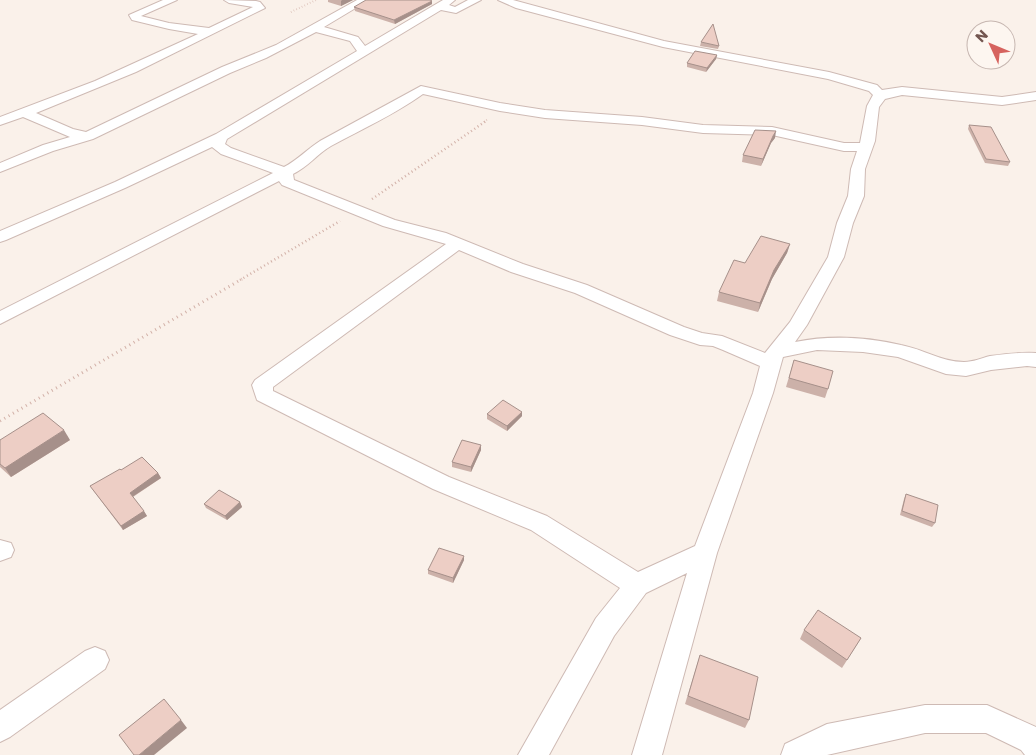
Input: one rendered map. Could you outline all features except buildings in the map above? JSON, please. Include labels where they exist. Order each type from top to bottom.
[{"type":"street","points":[[172,0],[134,15],[136,18],[169,26],[211,32]]},
{"type":"street","points":[[0,121],[155,59],[260,8],[256,4],[228,0]]},
{"type":"street","points":[[0,168],[48,148],[88,136],[286,44],[364,0]]},
{"type":"street","points":[[0,237],[120,185],[221,137],[445,3],[456,10],[476,0]]},
{"type":"street","points":[[503,0],[663,44],[829,76],[873,88],[879,94],[878,97]]},
{"type":"street","points":[[314,28],[354,39],[364,52]]},
{"type":"street","points":[[0,318],[266,182],[286,177],[314,151],[404,102],[421,90],[505,108],[581,118],[642,121],[704,129],[772,131],[844,147],[865,147]]},
{"type":"street","points":[[647,755],[666,683],[693,600],[705,553],[763,394],[774,357],[798,325],[836,258],[845,223],[856,196],[858,169],[865,147],[873,106],[878,97],[887,93],[902,91],[1002,101],[1036,96]]},
{"type":"street","points":[[24,113],[70,133],[88,136]]},
{"type":"street","points":[[221,137],[218,144],[226,151],[357,210],[389,223],[458,242],[517,268],[613,302],[677,332],[700,339],[715,340],[774,357],[817,344],[863,346],[901,351],[946,366],[966,369],[991,363],[1027,359],[1036,360]]},
{"type":"street","points":[[458,242],[262,385],[264,395],[441,483],[539,523],[637,585]]},
{"type":"street","points":[[533,755],[605,626],[637,585],[705,553]]},
{"type":"street","points":[[0,727],[95,660]]},
{"type":"street","points":[[796,755],[827,739],[925,719],[986,719],[1031,740],[1036,745]]},
{"type":"path","points":[[290,12],[316,0]]},
{"type":"path","points":[[0,421],[357,210],[505,108]]}]
